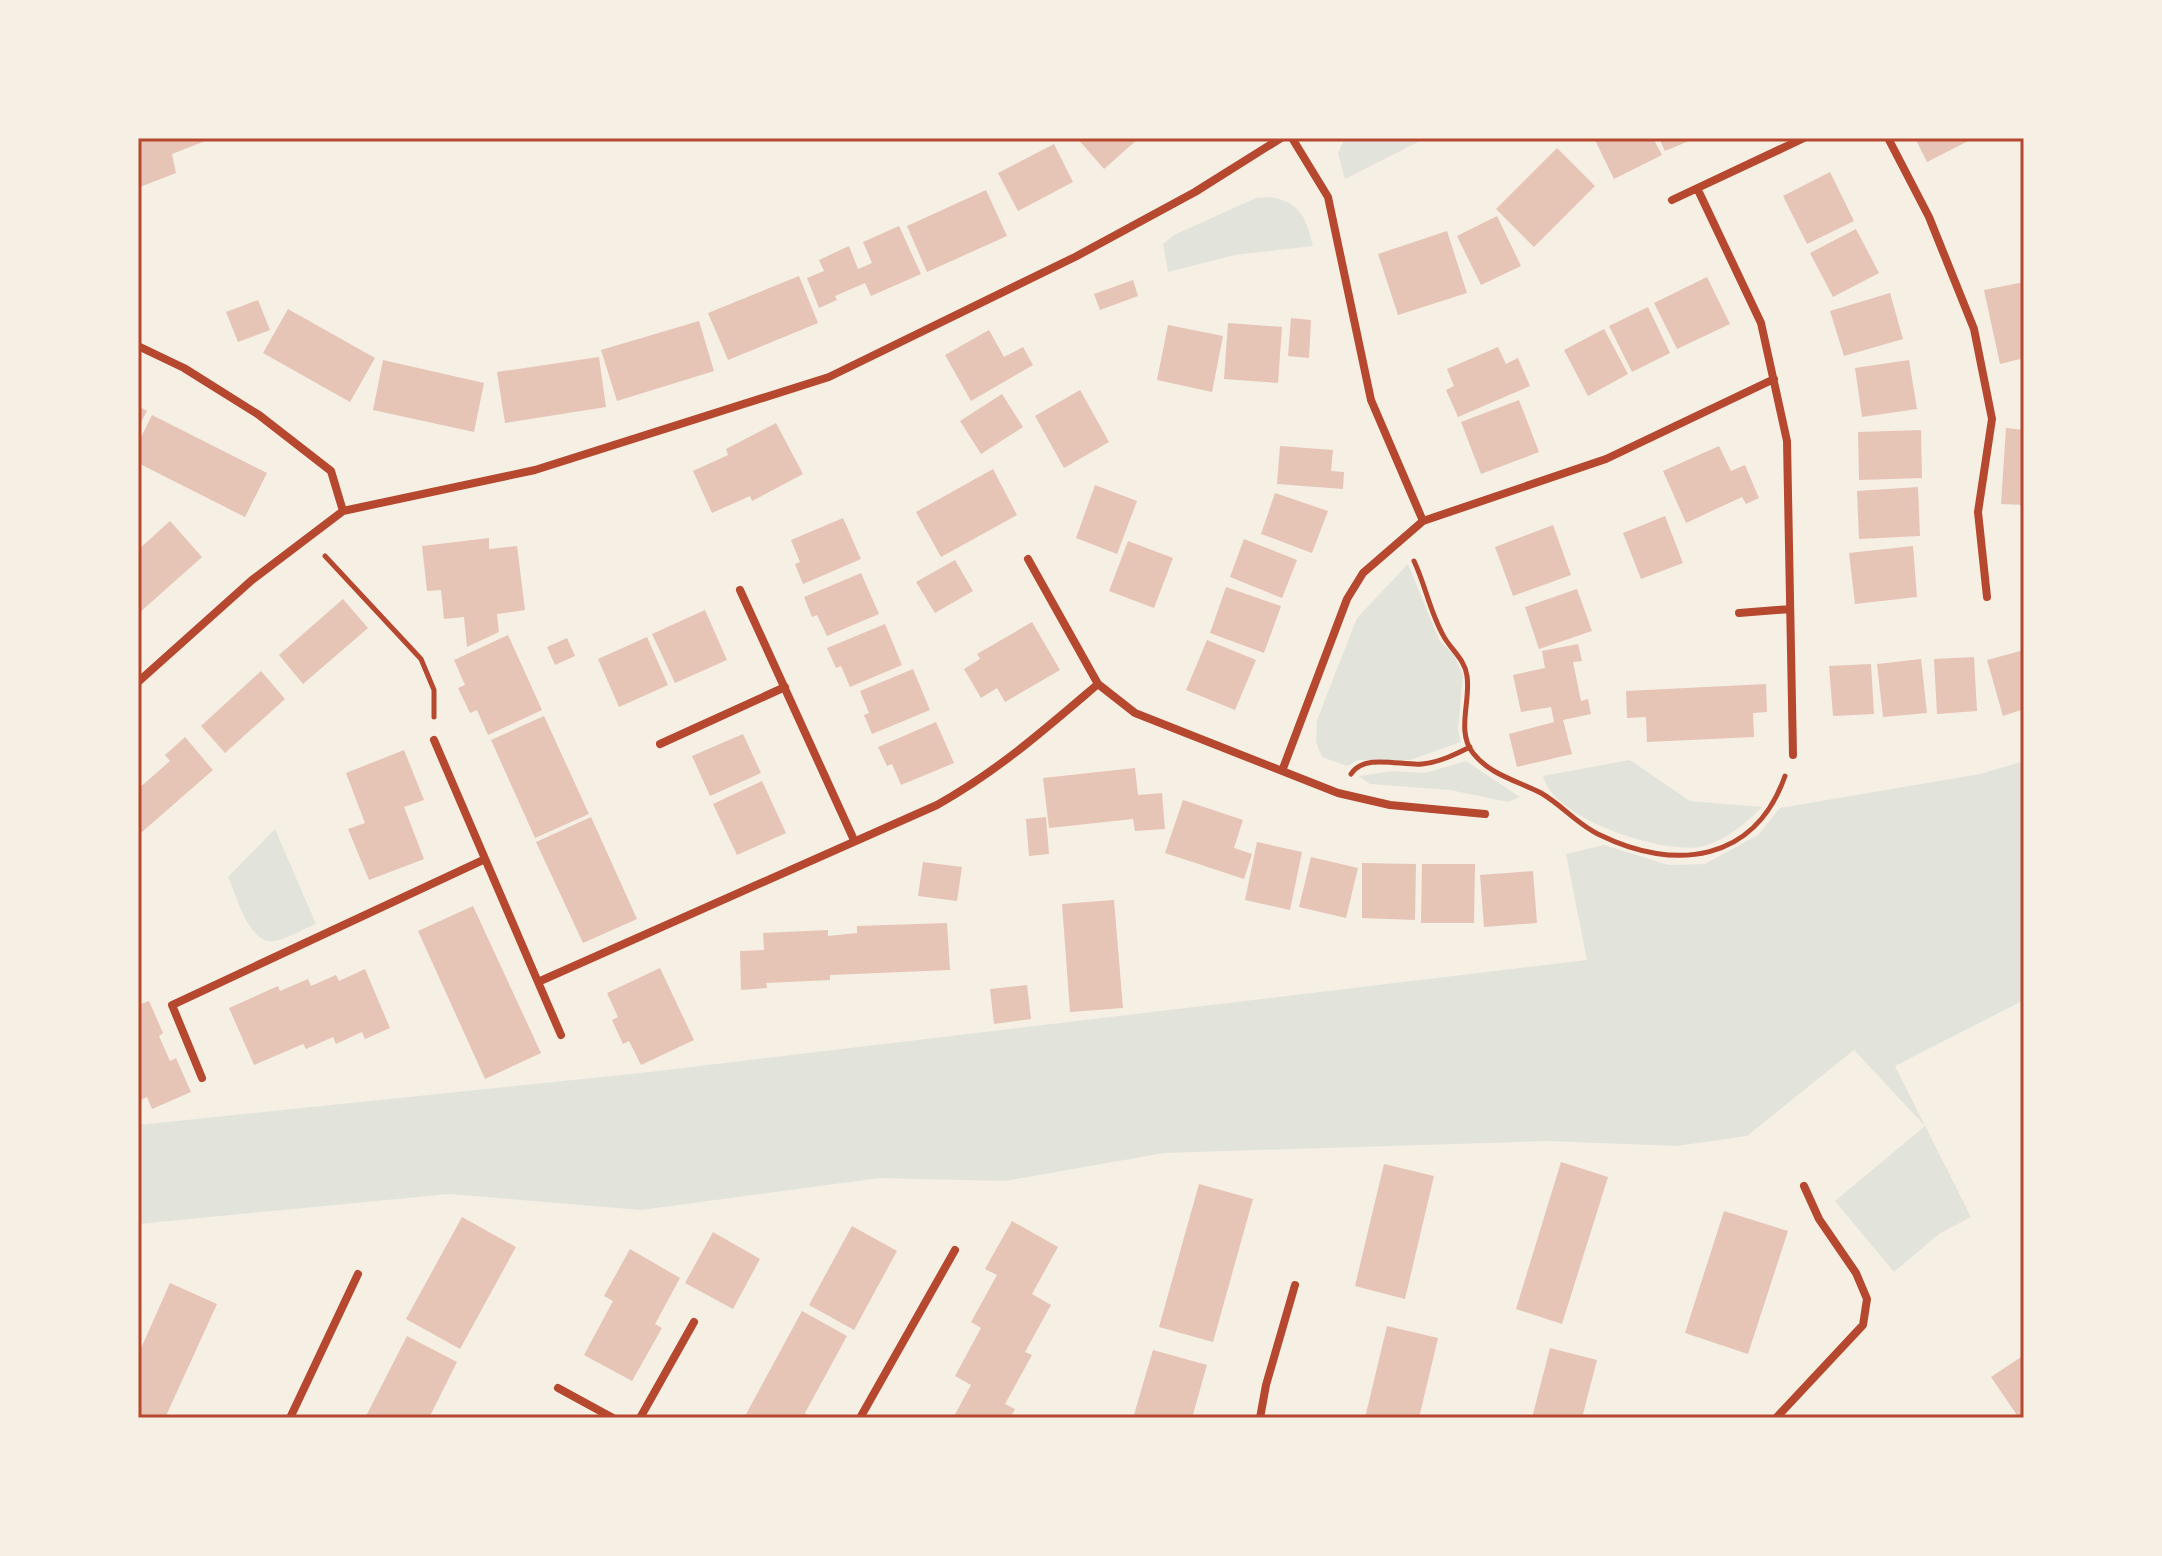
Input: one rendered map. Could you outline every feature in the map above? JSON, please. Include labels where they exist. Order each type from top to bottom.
[{"type":"street","points":[[138,682],[252,580],[343,511],[535,470],[829,377],[1075,257],[1195,192],[1281,138]]},
{"type":"street","points":[[1292,138],[1328,197],[1371,400],[1423,521]]},
{"type":"street","points":[[1672,200],[1804,138]]},
{"type":"street","points":[[1888,138],[1929,217],[1974,329],[1992,419],[1978,512],[1987,597]]},
{"type":"street","points":[[1698,190],[1761,323],[1787,441],[1793,755]]},
{"type":"street","points":[[138,346],[184,368],[259,415],[331,471],[343,511]]},
{"type":"street","points":[[1282,771],[1347,599],[1363,573],[1423,521],[1606,459],[1774,379]]},
{"type":"street","points":[[1028,559],[1098,684],[1135,713],[1338,793],[1390,805],[1485,814]]},
{"type":"street","points":[[740,590],[854,840]]},
{"type":"street","points":[[1739,613],[1790,609]]},
{"type":"street","points":[[538,982],[937,805],[988,776],[1030,745],[1098,684]]},
{"type":"street","points":[[660,744],[785,687]]},
{"type":"street","points":[[434,740],[561,1035]]},
{"type":"street","points":[[202,1078],[172,1005],[485,859]]},
{"type":"street","points":[[1776,1418],[1863,1325],[1867,1299],[1856,1273],[1819,1219],[1804,1186]]},
{"type":"street","points":[[860,1418],[955,1250]]},
{"type":"street","points":[[290,1418],[358,1274]]},
{"type":"street","points":[[1260,1418],[1266,1385],[1295,1285]]},
{"type":"street","points":[[640,1418],[694,1322]]},
{"type":"street","points":[[558,1388],[613,1418]]},
{"type":"path","points":[[308,537],[421,659],[434,690],[434,740]]},
{"type":"path","points":[[1405,537],[1444,637],[1467,672],[1465,737],[1473,754],[1514,784],[1541,793],[1598,834],[1628,847],[1668,857],[1704,856],[1753,828],[1778,798],[1793,755]]},
{"type":"path","points":[[1338,793],[1354,768],[1365,763],[1423,764],[1447,759],[1470,747]]},
{"type":"shaded area","points":[[1345,138],[1426,138],[1345,179],[1338,153]]},
{"type":"shaded area","points":[[1270,197],[1295,207],[1308,227],[1313,246],[1235,255],[1168,272],[1163,244],[1174,235],[1256,198]]},
{"type":"shaded area","points":[[1408,564],[1439,640],[1454,655],[1463,675],[1458,730],[1461,742],[1410,760],[1358,760],[1347,766],[1322,757],[1316,742],[1317,720],[1357,618]]},
{"type":"shaded area","points":[[1630,760],[1690,801],[1762,807],[1733,832],[1708,845],[1682,847],[1660,844],[1635,839],[1586,819],[1551,792],[1543,776]]},
{"type":"shaded area","points":[[1466,761],[1520,797],[1508,802],[1450,790],[1370,784],[1359,776],[1393,771],[1425,773]]},
{"type":"shaded area","points":[[2024,761],[2024,1000],[1895,1066],[1971,1217],[1939,1234],[1894,1272],[1835,1201],[1925,1126],[1854,1050],[1747,1136],[1677,1146],[1547,1141],[1164,1153],[1005,1181],[880,1178],[641,1210],[449,1194],[138,1224],[138,1125],[650,1072],[1587,960],[1566,854],[1604,845],[1669,865],[1705,864],[1758,835],[1780,808],[1980,774]]},
{"type":"shaded area","points":[[275,829],[316,924],[274,941],[265,940],[251,927],[228,877]]},
{"type":"building","points":[[138,138],[213,138],[172,154],[176,173],[140,187]]},
{"type":"building","points":[[1077,138],[1139,138],[1104,169]]},
{"type":"building","points":[[1594,138],[1653,138],[1662,155],[1614,179]]},
{"type":"building","points":[[1659,138],[1696,138],[1665,151]]},
{"type":"building","points":[[1915,138],[1967,138],[1968,141],[1927,162]]},
{"type":"building","points":[[1054,144],[1073,182],[1018,211],[998,173]]},
{"type":"building","points":[[1557,148],[1595,186],[1534,247],[1496,209]]},
{"type":"building","points":[[1830,172],[1854,221],[1807,244],[1783,196]]},
{"type":"building","points":[[986,190],[1007,236],[927,272],[907,226]]},
{"type":"building","points":[[1497,216],[1521,266],[1481,285],[1457,236]]},
{"type":"building","points":[[899,226],[921,274],[871,296],[865,283],[835,296],[837,300],[819,308],[807,278],[824,271],[819,260],[849,246],[858,269],[872,263],[863,242]]},
{"type":"building","points":[[1856,229],[1879,273],[1833,297],[1810,253]]},
{"type":"building","points":[[1447,231],[1467,293],[1398,315],[1378,254]]},
{"type":"building","points":[[799,276],[818,323],[728,360],[708,313]]},
{"type":"building","points":[[1707,277],[1730,324],[1677,349],[1654,303]]},
{"type":"building","points":[[1133,280],[1138,296],[1100,310],[1094,294]]},
{"type":"building","points":[[2024,282],[2024,358],[2000,364],[1984,290]]},
{"type":"building","points":[[1890,293],[1903,339],[1844,356],[1830,311]]},
{"type":"building","points":[[258,300],[270,330],[238,342],[226,312]]},
{"type":"building","points":[[1648,307],[1670,353],[1632,372],[1609,326]]},
{"type":"building","points":[[288,309],[375,358],[350,402],[263,353]]},
{"type":"building","points":[[1291,318],[1311,320],[1309,358],[1288,356]]},
{"type":"building","points":[[699,321],[714,371],[617,401],[601,350]]},
{"type":"building","points":[[1228,323],[1282,327],[1278,383],[1224,379]]},
{"type":"building","points":[[1168,325],[1223,336],[1212,392],[1157,380]]},
{"type":"building","points":[[1604,329],[1628,374],[1588,396],[1564,350]]},
{"type":"building","points":[[989,330],[1004,357],[1023,347],[1033,365],[971,401],[945,355]]},
{"type":"building","points":[[1498,347],[1506,364],[1518,358],[1530,386],[1458,417],[1446,390],[1454,386],[1447,369]]},
{"type":"building","points":[[599,357],[606,407],[505,423],[497,372]]},
{"type":"building","points":[[383,360],[484,383],[474,432],[373,410]]},
{"type":"building","points":[[1909,360],[1917,409],[1862,417],[1855,368]]},
{"type":"building","points":[[1080,390],[1109,442],[1064,468],[1035,416]]},
{"type":"building","points":[[1002,394],[1023,427],[981,454],[960,421]]},
{"type":"building","points":[[1519,400],[1539,452],[1481,474],[1461,422]]},
{"type":"building","points":[[138,406],[147,411],[138,428]]},
{"type":"building","points":[[152,415],[267,473],[245,517],[138,463],[138,443]]},
{"type":"building","points":[[776,423],[803,474],[752,501],[750,496],[712,513],[693,471],[728,455],[726,449]]},
{"type":"building","points":[[2006,428],[2024,430],[2024,505],[2001,504]]},
{"type":"building","points":[[1921,430],[1922,478],[1859,480],[1858,432]]},
{"type":"building","points":[[1280,446],[1333,450],[1331,471],[1344,472],[1343,489],[1277,484]]},
{"type":"building","points":[[1719,446],[1731,471],[1745,465],[1759,498],[1746,504],[1742,497],[1686,523],[1663,471]]},
{"type":"building","points":[[993,469],[1017,515],[941,557],[916,512]]},
{"type":"building","points":[[1095,485],[1137,501],[1117,554],[1076,538]]},
{"type":"building","points":[[1918,487],[1920,536],[1859,539],[1857,491]]},
{"type":"building","points":[[1275,493],[1328,511],[1312,553],[1261,534]]},
{"type":"building","points":[[1665,516],[1683,563],[1641,579],[1623,533]]},
{"type":"building","points":[[843,518],[861,559],[803,584],[795,564],[800,562],[791,540]]},
{"type":"building","points":[[170,521],[202,557],[138,614],[138,550]]},
{"type":"building","points":[[1553,525],[1571,575],[1513,596],[1495,547]]},
{"type":"building","points":[[489,538],[489,549],[517,546],[525,610],[497,614],[499,632],[467,647],[464,617],[444,619],[441,590],[427,591],[422,546]]},
{"type":"building","points":[[1244,539],[1297,560],[1282,598],[1230,577]]},
{"type":"building","points":[[1128,541],[1173,558],[1154,608],[1109,591]]},
{"type":"building","points":[[1913,546],[1917,597],[1855,604],[1849,553]]},
{"type":"building","points":[[955,560],[973,591],[935,613],[916,582]]},
{"type":"building","points":[[861,573],[879,614],[827,636],[817,615],[812,617],[804,597]]},
{"type":"building","points":[[1226,587],[1281,606],[1264,653],[1210,633]]},
{"type":"building","points":[[1577,589],[1592,631],[1539,649],[1525,607]]},
{"type":"building","points":[[343,599],[368,628],[303,684],[279,655]]},
{"type":"building","points":[[705,610],[727,660],[675,683],[652,634]]},
{"type":"building","points":[[1032,622],[1060,670],[1005,702],[997,688],[981,698],[964,669],[980,659],[977,654]]},
{"type":"building","points":[[885,624],[902,665],[850,687],[841,666],[836,668],[827,648]]},
{"type":"building","points":[[508,635],[542,710],[488,735],[477,710],[470,713],[458,688],[465,685],[454,660]]},
{"type":"building","points":[[647,637],[668,685],[619,707],[598,659]]},
{"type":"building","points":[[567,638],[575,656],[555,665],[547,647]]},
{"type":"building","points":[[1207,640],[1256,660],[1235,710],[1186,690]]},
{"type":"building","points":[[1578,644],[1582,661],[1573,662],[1581,701],[1588,699],[1591,714],[1563,720],[1572,754],[1517,767],[1509,734],[1554,722],[1551,707],[1521,712],[1513,675],[1545,668],[1542,651]]},
{"type":"building","points":[[2024,650],[2024,709],[2003,716],[1987,660]]},
{"type":"building","points":[[1974,657],[1977,711],[1937,714],[1934,659]]},
{"type":"building","points":[[1921,659],[1927,713],[1883,717],[1877,664]]},
{"type":"building","points":[[1871,664],[1874,714],[1833,716],[1829,666]]},
{"type":"building","points":[[913,669],[930,710],[872,734],[864,715],[869,713],[860,691]]},
{"type":"building","points":[[261,671],[285,699],[225,753],[201,726]]},
{"type":"building","points":[[1766,684],[1767,712],[1753,713],[1754,737],[1647,742],[1646,717],[1627,718],[1626,691]]},
{"type":"building","points":[[544,716],[589,814],[535,838],[491,740]]},
{"type":"building","points":[[936,722],[954,763],[901,785],[892,764],[887,766],[878,747]]},
{"type":"building","points":[[743,734],[761,773],[710,796],[692,756]]},
{"type":"building","points":[[185,737],[213,770],[142,832],[138,828],[138,789],[170,761],[165,755]]},
{"type":"building","points":[[404,750],[424,800],[404,807],[424,859],[369,880],[348,829],[365,823],[346,773]]},
{"type":"building","points":[[1135,768],[1138,795],[1162,793],[1165,829],[1135,831],[1133,819],[1049,828],[1043,778]]},
{"type":"building","points":[[762,781],[786,833],[737,855],[713,804]]},
{"type":"building","points":[[1183,800],[1243,820],[1234,848],[1252,854],[1244,879],[1165,853]]},
{"type":"building","points":[[591,817],[637,919],[583,943],[536,842]]},
{"type":"building","points":[[1046,817],[1049,854],[1029,856],[1026,819]]},
{"type":"building","points":[[1257,842],[1302,852],[1290,910],[1245,900]]},
{"type":"building","points":[[1311,857],[1358,868],[1346,918],[1299,907]]},
{"type":"building","points":[[923,862],[962,867],[957,901],[918,896]]},
{"type":"building","points":[[1362,863],[1416,864],[1415,920],[1362,918]]},
{"type":"building","points":[[1422,864],[1475,864],[1474,923],[1421,923]]},
{"type":"building","points":[[1533,871],[1537,923],[1484,927],[1480,875]]},
{"type":"building","points":[[1114,900],[1123,1008],[1070,1012],[1062,904]]},
{"type":"building","points":[[473,906],[541,1053],[485,1079],[418,931]]},
{"type":"building","points":[[947,923],[950,970],[830,975],[830,980],[766,983],[767,988],[741,990],[740,951],[764,950],[763,933],[828,930],[828,936],[857,933],[857,926]]},
{"type":"building","points":[[660,968],[694,1040],[641,1065],[629,1041],[623,1044],[612,1020],[618,1017],[607,993]]},
{"type":"building","points":[[365,969],[390,1028],[365,1039],[362,1032],[336,1044],[333,1037],[306,1049],[303,1044],[254,1065],[229,1008],[278,986],[280,991],[308,979],[311,986],[336,975],[339,981]]},
{"type":"building","points":[[1027,985],[1031,1019],[994,1024],[990,989]]},
{"type":"building","points":[[149,1001],[163,1033],[159,1036],[170,1061],[176,1058],[191,1092],[152,1109],[147,1097],[138,1101],[138,1005]]},
{"type":"building","points":[[1561,1162],[1608,1177],[1562,1324],[1516,1309]]},
{"type":"building","points":[[1384,1164],[1434,1176],[1405,1299],[1355,1286]]},
{"type":"building","points":[[1199,1184],[1253,1199],[1213,1342],[1159,1327]]},
{"type":"building","points":[[1724,1211],[1788,1231],[1748,1354],[1685,1333]]},
{"type":"building","points":[[462,1217],[516,1247],[460,1349],[406,1319]]},
{"type":"building","points":[[1012,1221],[1058,1247],[1032,1294],[1051,1305],[1025,1352],[1032,1355],[1005,1404],[1015,1409],[1010,1418],[953,1418],[971,1385],[955,1376],[981,1328],[971,1322],[997,1275],[985,1269]]},
{"type":"building","points":[[852,1226],[897,1251],[854,1330],[809,1305]]},
{"type":"building","points":[[713,1232],[760,1259],[733,1309],[685,1283]]},
{"type":"building","points":[[630,1249],[680,1278],[655,1324],[662,1328],[632,1381],[584,1355],[613,1301],[604,1296]]},
{"type":"building","points":[[170,1283],[217,1304],[165,1418],[138,1418],[138,1355]]},
{"type":"building","points":[[802,1311],[847,1336],[805,1413],[809,1416],[744,1418]]},
{"type":"building","points":[[1387,1326],[1438,1338],[1419,1418],[1365,1418]]},
{"type":"building","points":[[407,1336],[457,1362],[429,1418],[365,1418]]},
{"type":"building","points":[[1550,1348],[1597,1360],[1582,1418],[1532,1418]]},
{"type":"building","points":[[1153,1350],[1207,1365],[1192,1418],[1133,1418]]},
{"type":"building","points":[[2024,1355],[2024,1418],[2019,1418],[1991,1377]]}]
